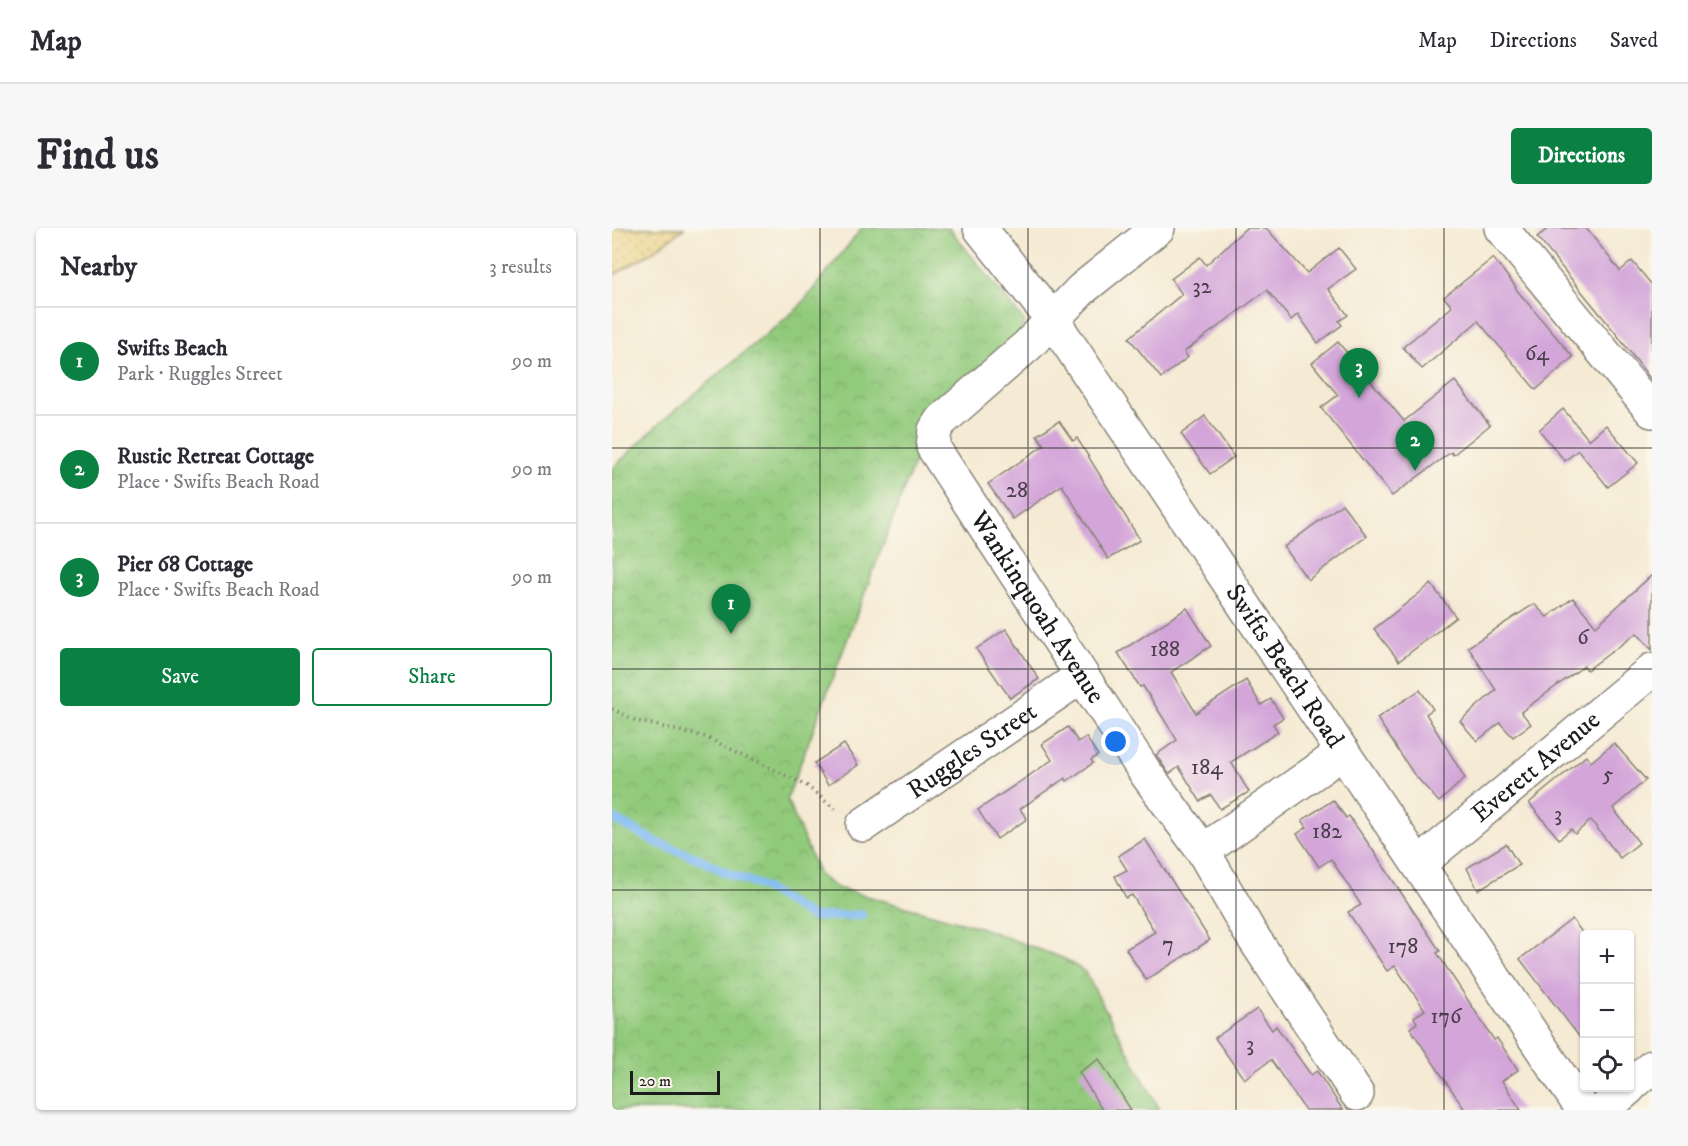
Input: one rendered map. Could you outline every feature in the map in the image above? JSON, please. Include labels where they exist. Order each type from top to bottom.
[{"type":"street","name":"Swifts Beach Road","points":[[980,228],[1052,319],[1583,1110]]},
{"type":"street","name":"Wankinquoah Avenue","points":[[1158,228],[1082,289],[1028,345],[940,422],[935,430],[933,442],[935,453],[1145,772],[1203,851],[1249,931],[1357,1095]]},
{"type":"street","points":[[1501,228],[1652,411]]},
{"type":"street","name":"Everett Avenue","points":[[1419,864],[1652,670]]},
{"type":"street","name":"Ruggles Street","points":[[863,825],[1082,676]]},
{"type":"street","points":[[1203,851],[1343,752]]},
{"type":"street","points":[[1634,1083],[1652,1067]]},
{"type":"street","points":[[1603,1110],[1623,1092]]},
{"type":"path","points":[[612,709],[637,721],[706,737],[806,785],[836,810],[863,825]]},
{"type":"sand","points":[[612,228],[684,228],[651,253],[612,276]]},
{"type":"green space","points":[[862,228],[949,228],[1025,322],[1017,337],[922,419],[915,432],[914,445],[917,455],[787,799],[819,875],[837,888],[979,927],[1065,959],[1085,972],[1160,1110],[612,1110],[612,469],[661,422],[799,307]]},
{"type":"building","points":[[1246,228],[1266,228],[1307,273],[1339,248],[1356,269],[1328,289],[1348,315],[1339,321],[1342,325],[1318,343],[1298,314],[1291,320],[1267,290],[1184,352],[1188,357],[1161,378],[1129,338],[1182,294],[1171,279],[1200,257],[1206,265]]},
{"type":"building","points":[[1549,228],[1586,228],[1620,271],[1632,261],[1652,285],[1652,381],[1537,237]]},
{"type":"building","points":[[1493,258],[1573,357],[1536,390],[1478,321],[1422,369],[1403,347],[1452,307],[1444,297]]},
{"type":"building","points":[[1338,342],[1404,421],[1455,381],[1490,425],[1453,455],[1451,452],[1392,496],[1321,408],[1338,395],[1312,363]]},
{"type":"building","points":[[1563,409],[1589,440],[1606,425],[1638,463],[1608,487],[1578,450],[1565,461],[1539,430]]},
{"type":"building","points":[[1205,416],[1234,457],[1210,474],[1181,434]]},
{"type":"building","points":[[1059,421],[1073,441],[1077,438],[1140,540],[1108,559],[1062,485],[1013,519],[988,484],[1044,445],[1037,435]]},
{"type":"building","points":[[1342,504],[1367,536],[1308,580],[1284,547]]},
{"type":"building","points":[[1652,575],[1652,650],[1637,633],[1587,670],[1584,666],[1521,712],[1531,724],[1513,737],[1500,723],[1477,741],[1460,721],[1496,690],[1468,647],[1534,604],[1547,617],[1573,598],[1596,626]]},
{"type":"building","points":[[1431,584],[1456,617],[1399,661],[1374,629]]},
{"type":"building","points":[[1187,608],[1211,646],[1171,672],[1196,713],[1246,680],[1261,705],[1271,699],[1283,718],[1273,724],[1278,732],[1231,762],[1249,792],[1220,809],[1211,795],[1200,801],[1179,767],[1169,774],[1156,755],[1177,740],[1143,686],[1140,687],[1118,653]]},
{"type":"building","points":[[1006,629],[1039,679],[1010,698],[976,649]]},
{"type":"building","points":[[1420,690],[1433,709],[1426,714],[1465,778],[1439,802],[1413,773],[1377,718]]},
{"type":"building","points":[[1068,727],[1078,742],[1086,737],[1098,755],[1091,760],[1093,763],[1067,781],[1065,778],[1020,809],[1027,819],[997,839],[978,810],[1052,760],[1042,744]]},
{"type":"building","points":[[1614,743],[1646,780],[1613,808],[1639,843],[1620,858],[1591,820],[1575,834],[1571,829],[1559,839],[1529,803],[1586,756],[1591,762]]},
{"type":"building","points":[[844,744],[858,765],[828,785],[814,763]]},
{"type":"building","points":[[1333,800],[1346,818],[1349,816],[1370,846],[1440,951],[1437,953],[1494,1040],[1497,1038],[1518,1070],[1502,1081],[1521,1110],[1465,1110],[1410,1028],[1417,1023],[1414,1017],[1425,1010],[1395,966],[1387,971],[1348,912],[1361,905],[1331,859],[1319,867],[1297,834],[1307,827],[1302,820]]},
{"type":"building","points":[[1145,839],[1210,940],[1146,980],[1126,949],[1155,932],[1132,895],[1126,898],[1115,876],[1127,870],[1118,856]]},
{"type":"building","points":[[1506,844],[1519,865],[1478,890],[1467,868]]},
{"type":"building","points":[[1572,919],[1580,930],[1580,1038],[1520,959]]},
{"type":"building","points":[[1257,1009],[1272,1030],[1276,1026],[1311,1075],[1317,1071],[1343,1110],[1305,1110],[1271,1060],[1244,1079],[1215,1038]]},
{"type":"building","points":[[1099,1059],[1131,1110],[1102,1110],[1079,1072]]},
{"type":"waterway","points":[[612,818],[658,843],[761,886],[812,917],[862,915]]},
{"type":"place","name":"Pier 68 Cottage","points":[[1359,398]]},
{"type":"place","name":"Rustic Retreat Cottage","points":[[1415,471]]},
{"type":"place","name":"Swifts Beach","points":[[731,634]]}]
